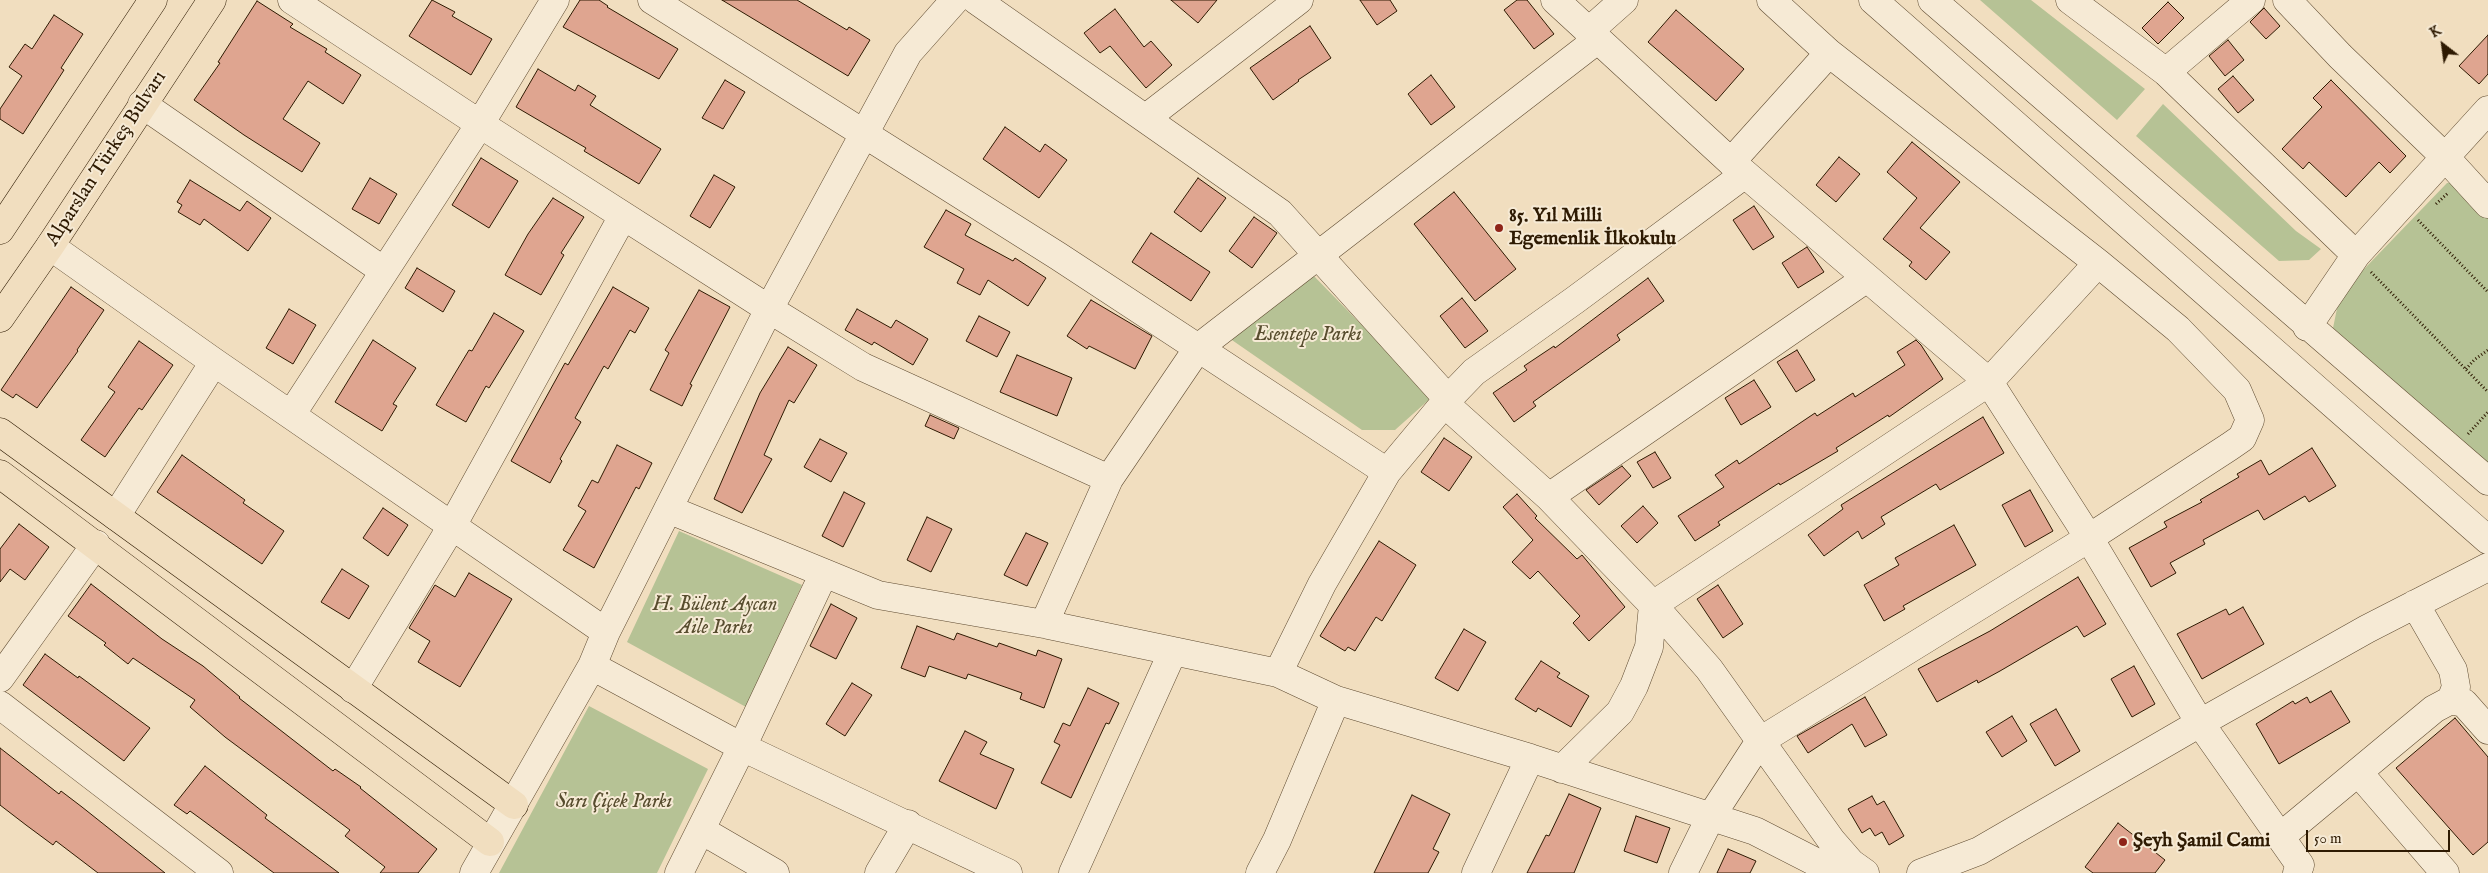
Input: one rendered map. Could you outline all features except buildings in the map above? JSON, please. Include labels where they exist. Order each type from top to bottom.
[{"type":"main road","points":[[3,219],[153,0]]},
{"type":"main road","name":"Alparslan Türkeş Bulvarı","points":[[0,318],[50,246],[212,0]]},
{"type":"main road","points":[[0,432],[514,805]]},
{"type":"main road","points":[[0,474],[96,544],[490,842]]},
{"type":"street","points":[[292,0],[623,216],[864,367],[1110,479]]},
{"type":"street","points":[[291,415],[480,124],[555,0]]},
{"type":"street","points":[[652,0],[866,133],[1387,472]]},
{"type":"street","points":[[474,873],[592,666],[606,632],[769,309],[908,53],[956,0]]},
{"type":"street","points":[[976,0],[1280,212],[1446,401],[1549,497],[1654,605],[1708,669],[1831,840],[1851,863],[1865,873]]},
{"type":"street","points":[[1146,118],[1299,0]]},
{"type":"street","points":[[1555,0],[1738,168],[1989,382],[2089,538],[2200,723],[2300,865],[2297,873]]},
{"type":"street","points":[[1044,624],[1110,479],[1198,348],[1593,36],[1624,0]]},
{"type":"street","points":[[1683,873],[1710,818],[1760,741],[2089,538],[2242,438],[2250,420],[2237,390],[2178,330],[2098,263],[1829,53],[1771,0]]},
{"type":"street","points":[[1873,0],[2488,540]]},
{"type":"street","points":[[1932,0],[2488,481]]},
{"type":"street","points":[[2070,0],[2166,72],[2366,267]]},
{"type":"street","points":[[2166,72],[2251,0]]},
{"type":"street","points":[[2287,0],[2340,56],[2445,157],[2488,204]]},
{"type":"street","points":[[1278,673],[1322,584],[1387,472],[1446,401],[1474,372],[1575,300],[1738,168],[1829,53]]},
{"type":"street","points":[[142,104],[384,271]]},
{"type":"street","points":[[2307,326],[2414,217],[2445,157],[2488,110]]},
{"type":"street","points":[[353,689],[452,526],[623,216]]},
{"type":"street","points":[[50,246],[214,362],[606,632]]},
{"type":"street","points":[[1654,605],[1989,382],[2098,263]]},
{"type":"street","points":[[1549,497],[1867,278]]},
{"type":"street","points":[[116,516],[214,362]]},
{"type":"street","points":[[668,509],[878,595],[1044,624],[1278,673],[1336,700],[1530,758],[1710,818],[1755,831],[1837,873]]},
{"type":"street","points":[[0,678],[96,544]]},
{"type":"street","points":[[1921,873],[1979,851],[2200,723],[2415,604],[2488,566]]},
{"type":"street","points":[[679,873],[742,747],[824,573]]},
{"type":"street","points":[[2415,604],[2453,670],[2456,687],[2451,700]]},
{"type":"street","points":[[1562,769],[1620,712],[1634,686],[1650,647],[1654,605]]},
{"type":"street","points":[[1072,873],[1173,651]]},
{"type":"street","points":[[592,666],[742,747],[1008,873]]},
{"type":"street","points":[[1260,873],[1277,840],[1336,700]]},
{"type":"street","points":[[2280,837],[2434,709],[2451,700],[2464,703],[2488,730]]},
{"type":"street","points":[[0,704],[219,873]]},
{"type":"street","points":[[1476,873],[1530,758]]},
{"type":"street","points":[[2358,772],[2445,873]]},
{"type":"street","points":[[879,873],[908,824]]},
{"type":"street","points":[[701,830],[775,873]]},
{"type":"path","points":[[2431,209],[2455,186]]},
{"type":"path","points":[[2414,217],[2488,292]]},
{"type":"path","points":[[2366,267],[2488,392]]},
{"type":"path","points":[[2466,369],[2474,360],[2488,350]]},
{"type":"path","points":[[2452,451],[2488,412]]},
{"type":"green space","points":[[1980,0],[2031,0],[2145,89],[2117,120]]},
{"type":"green space","points":[[2163,104],[2296,231],[2321,249],[2309,260],[2279,261],[2136,136]]},
{"type":"green space","points":[[2457,182],[2488,216],[2488,466],[2333,328],[2340,294],[2447,183]]},
{"type":"green space","name":"Esentepe Parkı","points":[[1310,272],[1432,397],[1395,430],[1362,430],[1229,338]]},
{"type":"green space","name":"H. Bülent Aycan Aile Parkı","points":[[679,531],[802,585],[746,707],[627,642]]},
{"type":"green space","name":"Sarı Çiçek Parkı","points":[[589,706],[708,769],[657,873],[499,873]]},
{"type":"place","name":"85. Yıl Milli Egemenlik İlkokulu","points":[[1499,228]]},
{"type":"place","name":"Şeyh Şamil Cami","points":[[2123,842]]}]
